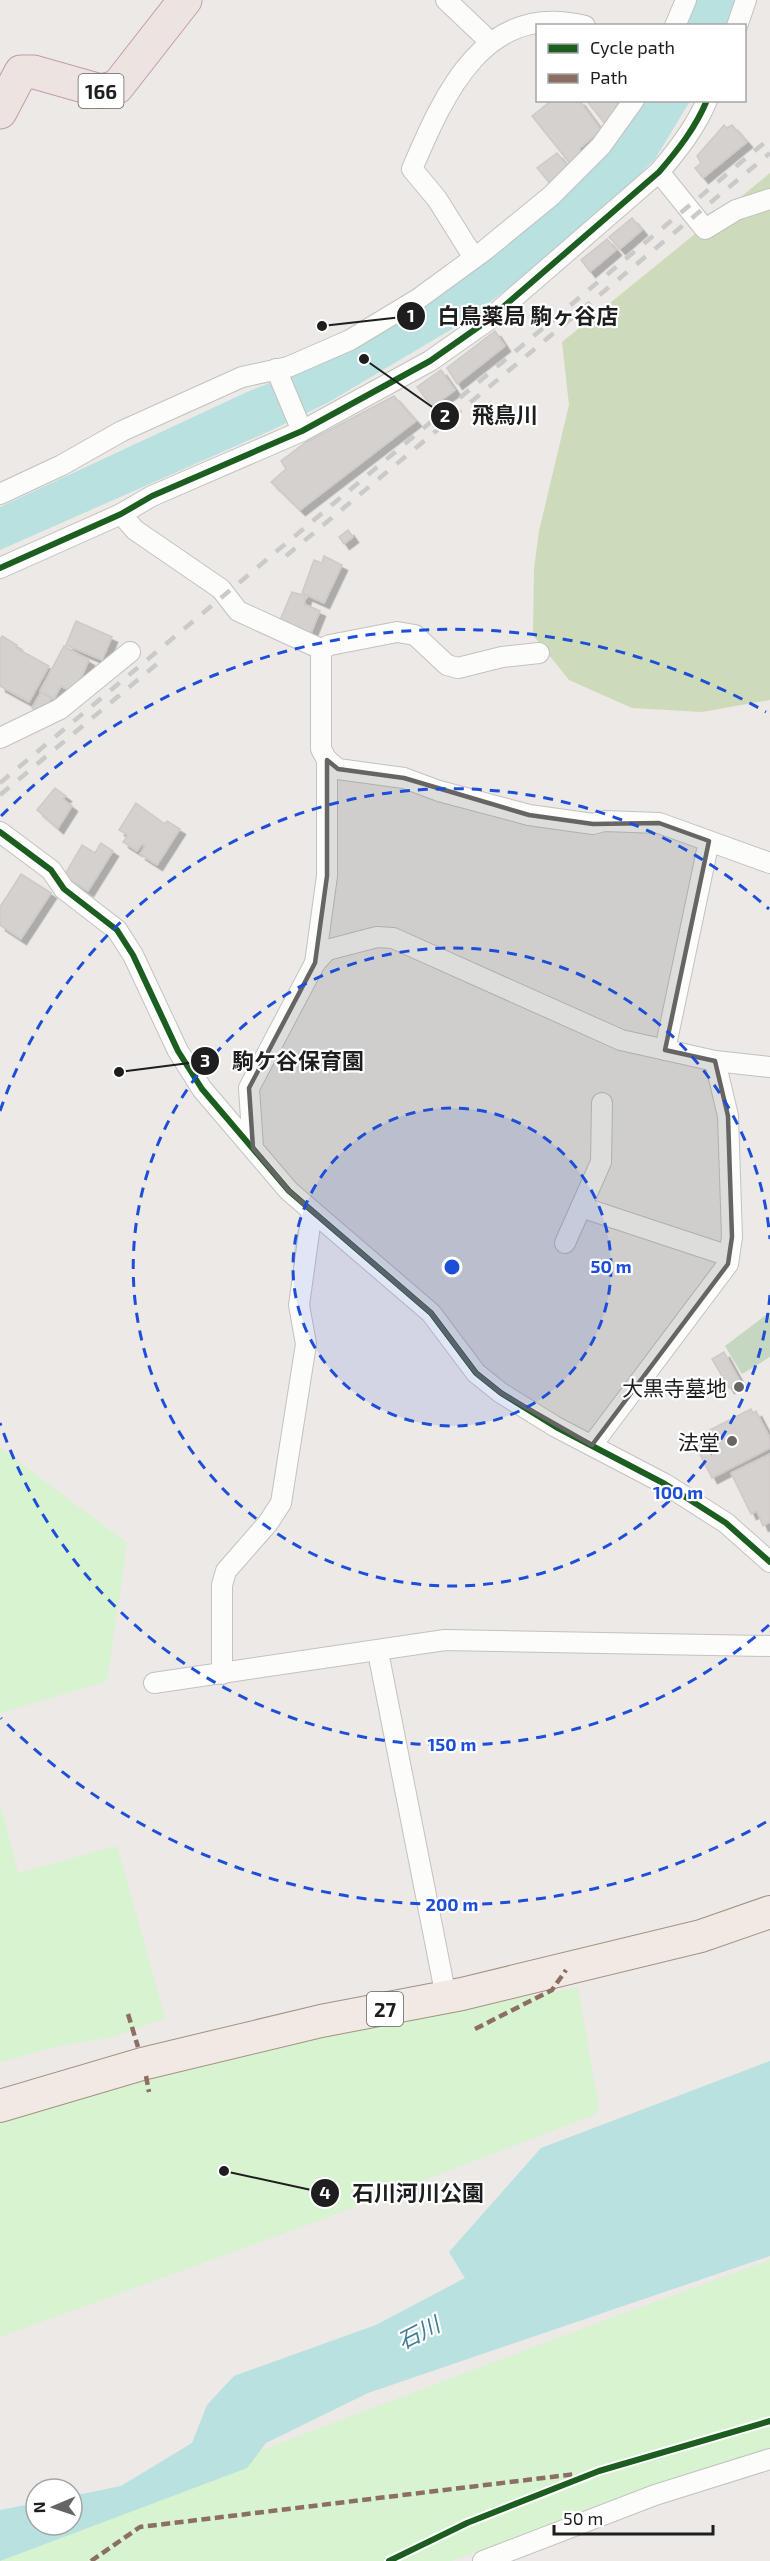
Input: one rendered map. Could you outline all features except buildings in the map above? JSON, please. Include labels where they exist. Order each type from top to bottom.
[{"type":"highway","name":"166","points":[[1,108],[21,72],[34,72],[101,91],[117,87],[185,0]]},
{"type":"main road","name":"27","points":[[0,2106],[142,2064],[321,2021],[446,1997],[701,1936],[770,1912]]},
{"type":"street","points":[[446,0],[484,36]]},
{"type":"street","points":[[676,24],[686,0]]},
{"type":"street","points":[[738,24],[746,0]]},
{"type":"street","points":[[474,258],[437,199],[411,169],[447,89],[484,36],[508,20],[534,13],[574,20],[581,24]]},
{"type":"street","points":[[0,494],[62,465],[122,431],[242,377],[277,372],[350,340],[418,299],[474,258],[551,196],[601,146],[633,102]]},
{"type":"street","points":[[0,568],[121,514],[152,496],[301,427],[430,360],[487,321],[659,172],[676,152],[702,113],[706,102]]},
{"type":"street","points":[[659,172],[705,229],[736,210],[770,199]]},
{"type":"street","points":[[277,372],[301,427]]},
{"type":"street","points":[[121,514],[135,530],[221,589],[238,610],[321,649],[330,645],[397,633],[415,635],[447,665],[458,668],[502,657],[539,653]]},
{"type":"street","points":[[321,649],[321,749],[327,760],[338,769],[404,778],[439,791],[529,815],[592,824],[604,821],[659,823],[770,863]]},
{"type":"street","points":[[0,738],[60,709],[130,652]]},
{"type":"street","points":[[315,963],[318,926],[327,876],[327,760]]},
{"type":"street","points":[[0,832],[51,870],[64,889],[117,930],[133,955],[184,1061],[202,1089],[289,1191],[431,1313],[476,1372],[492,1386],[556,1427],[665,1484],[726,1523],[770,1562]]},
{"type":"street","points":[[665,1050],[709,841]]},
{"type":"street","points":[[253,1148],[249,1088],[315,963],[327,950],[377,937],[393,938],[621,1040],[716,1061],[770,1067]]},
{"type":"street","points":[[592,1445],[728,1264],[732,1237],[728,1116],[716,1061]]},
{"type":"street","points":[[565,1243],[601,1162],[602,1103]]},
{"type":"street","points":[[581,1207],[729,1256]]},
{"type":"street","points":[[222,1674],[222,1585],[226,1571],[268,1523],[281,1503],[306,1344],[299,1305],[312,1211]]},
{"type":"street","points":[[154,1683],[378,1652],[445,1640],[770,1646]]},
{"type":"street","points":[[378,1652],[446,1997]]},
{"type":"street","points":[[483,2561],[655,2495],[770,2459]]},
{"type":"highlighted area","points":[[327,760],[338,769],[404,778],[529,815],[593,824],[659,823],[709,841],[665,1050],[715,1061],[728,1116],[732,1237],[728,1264],[592,1445],[501,1393],[476,1373],[431,1313],[289,1191],[253,1148],[249,1088],[315,963],[327,876]]},
{"type":"green space","points":[[770,173],[770,700],[702,712],[632,708],[569,680],[533,635],[534,569],[539,531],[569,405],[562,342]]},
{"type":"green space","points":[[770,1312],[770,1357],[742,1374],[725,1346]]},
{"type":"green space","points":[[0,1448],[127,1543],[107,1681],[0,1713]]},
{"type":"green space","points":[[0,1803],[18,1873],[117,1846],[165,2018],[113,2037],[59,2046],[0,2062]]},
{"type":"green space","points":[[578,1987],[599,2110],[591,2116],[315,2222],[0,2337],[0,2120],[211,2057]]},
{"type":"green space","points":[[770,2260],[770,2450],[675,2477],[451,2561],[0,2561],[48,2537],[84,2537],[84,2517]]},
{"type":"water","points":[[695,0],[738,0],[729,24],[685,24]]},
{"type":"water","points":[[641,102],[689,102],[655,159],[579,235],[462,323],[329,402],[272,430],[0,550],[0,507],[247,392],[346,352],[417,307]]},
{"type":"water","name":"石川","points":[[770,2061],[770,2256],[368,2393],[266,2443],[247,2468],[84,2529],[84,2494],[121,2486],[192,2443],[207,2405],[234,2376],[376,2325],[465,2278],[449,2252],[541,2148]]},
{"type":"water","points":[[24,2505],[24,2537],[64,2537],[0,2561],[0,2510]]},
{"type":"railway","points":[[0,783],[770,138]]},
{"type":"railway","points":[[286,556],[770,153]]},
{"type":"railway","points":[[0,795],[164,658]]},
{"type":"marked path","points":[[475,2029],[552,1990],[566,1970]]},
{"type":"marked path","points":[[128,2014],[138,2047]]},
{"type":"marked path","points":[[146,2076],[149,2092]]},
{"type":"marked path","points":[[91,2561],[140,2527],[576,2474]]},
{"type":"cycle path","points":[[0,568],[121,514],[152,496],[302,431],[430,361],[487,321],[659,172],[686,138],[706,102]]},
{"type":"cycle path","points":[[0,832],[51,870],[64,889],[117,930],[133,955],[178,1051],[202,1089],[289,1191],[431,1313],[476,1373],[501,1393],[556,1427],[665,1484],[726,1523],[770,1562]]},
{"type":"cycle path","points":[[389,2561],[467,2523],[599,2471],[770,2421]]},
{"type":"place","name":"白鳥薬局 駒ヶ谷店","points":[[322,326]]},
{"type":"place","name":"飛鳥川","points":[[364,359]]},
{"type":"place","name":"駒ケ谷保育園","points":[[119,1072]]},
{"type":"place","name":"大黒寺墓地","points":[[739,1387]]},
{"type":"place","name":"法堂","points":[[732,1441]]},
{"type":"place","name":"石川河川公園","points":[[224,2171]]}]
